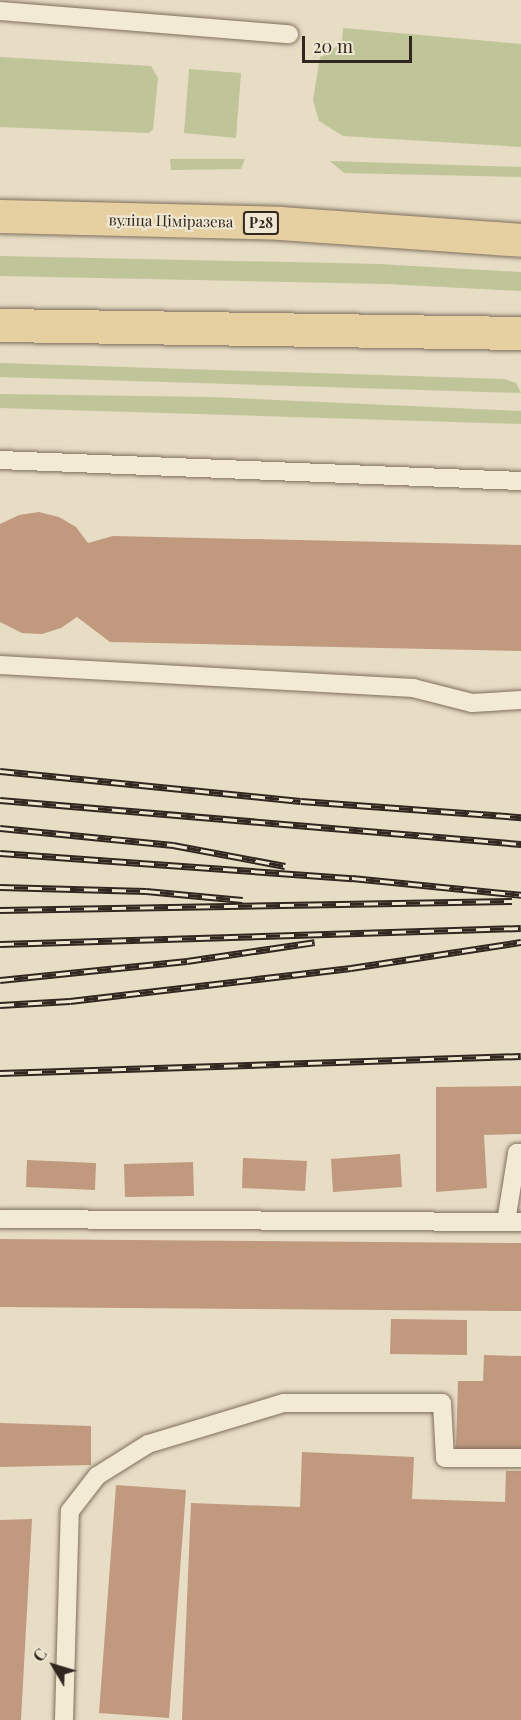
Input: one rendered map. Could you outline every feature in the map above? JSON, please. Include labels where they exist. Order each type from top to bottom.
[{"type":"main road","name":"вуліца Ціміразева","points":[[0,216],[280,223],[521,240]]},
{"type":"main road","points":[[0,325],[521,333]]},
{"type":"lane","points":[[0,11],[65,8],[289,34]]},
{"type":"lane","points":[[0,460],[521,481]]},
{"type":"lane","points":[[0,665],[413,688],[472,703],[521,700]]},
{"type":"lane","points":[[0,1219],[513,1222],[517,1154],[521,1153]]},
{"type":"lane","points":[[64,1720],[70,1511],[97,1476],[148,1444],[284,1403],[442,1403],[445,1458],[521,1458]]},
{"type":"green space","points":[[343,28],[521,44],[521,147],[343,136],[319,121],[313,100],[320,57],[342,43]]},
{"type":"green space","points":[[0,57],[151,66],[158,78],[153,129],[149,133],[0,127]]},
{"type":"green space","points":[[189,69],[241,73],[236,138],[184,133]]},
{"type":"green space","points":[[170,159],[245,159],[241,169],[171,170]]},
{"type":"green space","points":[[330,161],[521,167],[521,177],[344,173]]},
{"type":"green space","points":[[0,256],[379,264],[521,272],[521,291],[386,284],[0,276]]},
{"type":"green space","points":[[0,363],[504,379],[516,383],[521,393],[0,377]]},
{"type":"green space","points":[[0,394],[211,397],[521,411],[521,424],[0,408]]},
{"type":"building","points":[[39,512],[59,517],[76,527],[88,543],[113,536],[521,545],[521,651],[110,642],[77,617],[61,628],[42,634],[22,633],[0,622],[0,524],[19,515]]},
{"type":"building","points":[[521,1086],[521,1134],[484,1135],[487,1188],[436,1192],[436,1087]]},
{"type":"building","points":[[400,1154],[402,1187],[333,1192],[331,1159]]},
{"type":"building","points":[[243,1158],[307,1161],[305,1191],[242,1188]]},
{"type":"building","points":[[27,1160],[96,1163],[95,1190],[26,1187]]},
{"type":"building","points":[[193,1162],[194,1196],[125,1197],[124,1164]]},
{"type":"building","points":[[0,1239],[521,1243],[521,1311],[0,1307]]},
{"type":"building","points":[[391,1319],[467,1320],[467,1355],[390,1354]]},
{"type":"building","points":[[484,1355],[521,1356],[521,1451],[456,1449],[458,1381],[483,1381]]},
{"type":"building","points":[[0,1423],[91,1426],[91,1465],[0,1467]]},
{"type":"building","points":[[302,1452],[414,1457],[412,1499],[505,1502],[506,1471],[521,1471],[521,1720],[182,1720],[191,1503],[300,1507]]},
{"type":"building","points":[[116,1485],[186,1490],[169,1718],[99,1713]]},
{"type":"building","points":[[32,1519],[21,1720],[0,1720],[0,1520]]},
{"type":"railway","points":[[0,771],[301,801],[521,817]]},
{"type":"railway","points":[[0,800],[521,844]]},
{"type":"railway","points":[[0,828],[173,845],[285,866]]},
{"type":"railway","points":[[0,853],[352,878],[521,895]]},
{"type":"railway","points":[[0,887],[146,891],[243,900]]},
{"type":"railway","points":[[0,910],[512,901]]},
{"type":"railway","points":[[0,944],[521,928]]},
{"type":"railway","points":[[0,980],[187,961],[315,942]]},
{"type":"railway","points":[[0,1005],[70,1001],[351,968],[521,942]]},
{"type":"railway","points":[[0,1073],[521,1056]]}]
